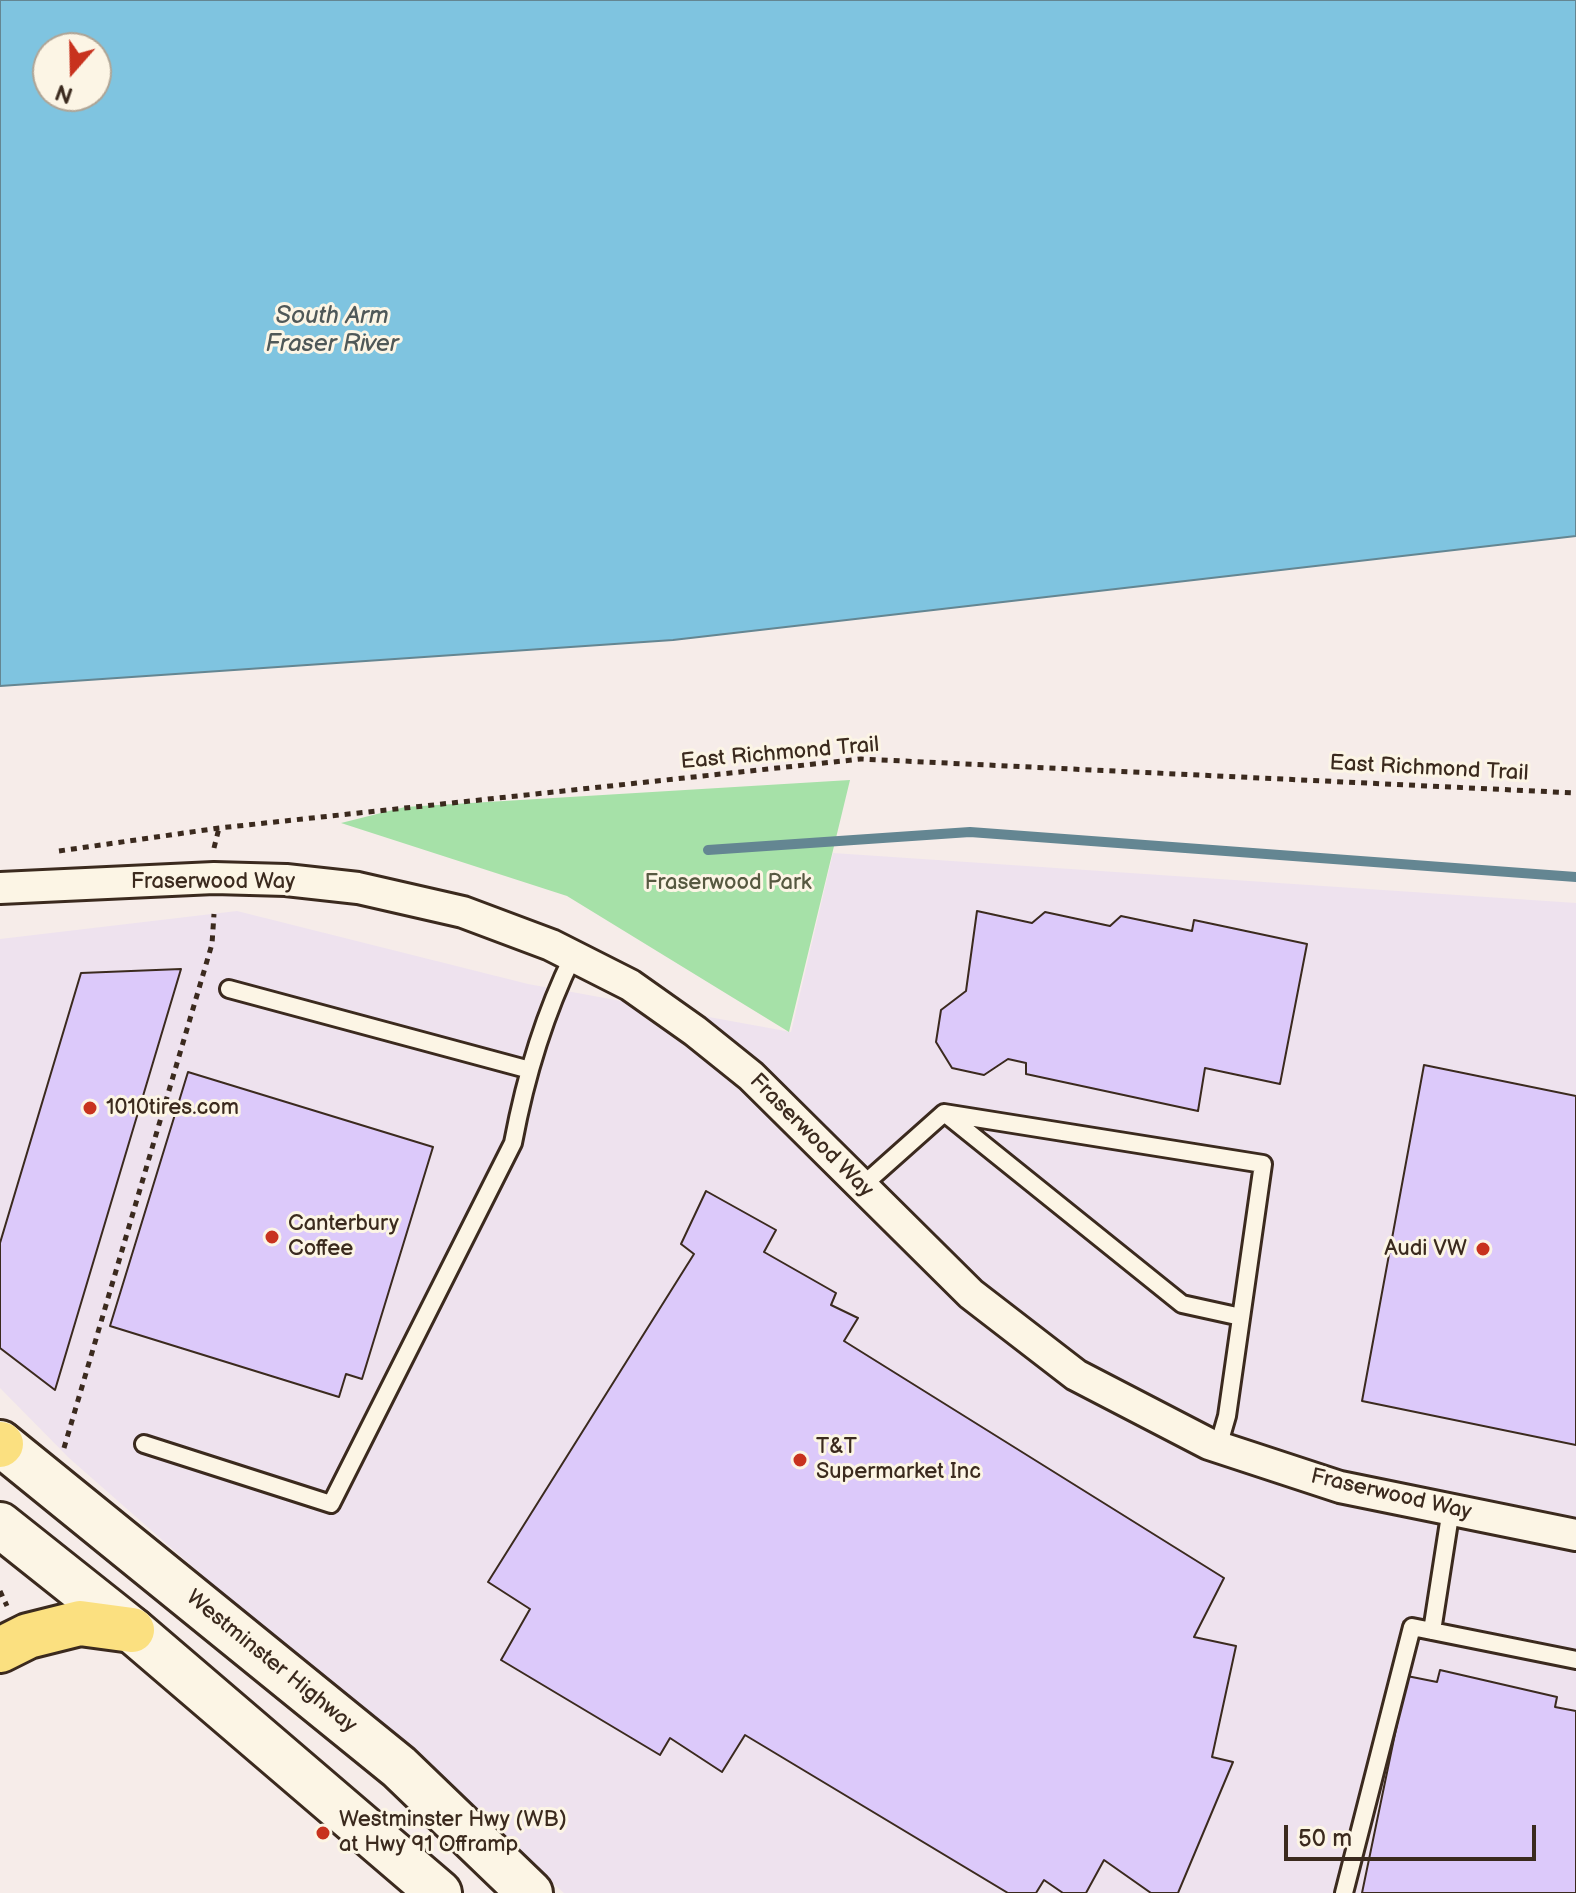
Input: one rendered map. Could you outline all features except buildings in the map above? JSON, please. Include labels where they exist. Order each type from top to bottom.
[{"type":"highway","points":[[0,1650],[21,1639],[80,1623],[132,1630]]},
{"type":"main road","name":"Westminster Highway","points":[[0,1444],[399,1767],[530,1893]]},
{"type":"main road","points":[[0,1525],[132,1630],[439,1893]]},
{"type":"street","name":"Fraserwood Way","points":[[0,888],[214,878],[286,880],[358,888],[463,912],[573,956],[630,985],[751,1076],[971,1294],[1076,1375],[1218,1447],[1340,1487],[1576,1535]]},
{"type":"lane","points":[[144,1444],[331,1504],[513,1143],[523,1090],[558,985],[573,956]]},
{"type":"lane","points":[[229,989],[530,1070]]},
{"type":"lane","points":[[862,1186],[944,1113]]},
{"type":"lane","points":[[944,1113],[1263,1164],[1227,1416],[1218,1447]]},
{"type":"lane","points":[[944,1113],[1182,1304],[1241,1317]]},
{"type":"lane","points":[[1432,1631],[1451,1509]]},
{"type":"lane","points":[[1344,1893],[1412,1627],[1576,1660]]},
{"type":"path","name":"East Richmond Trail","points":[[85,846],[219,828],[861,759],[1576,793]]},
{"type":"path","points":[[213,849],[219,828]]},
{"type":"path","points":[[63,1451],[212,944],[214,914]]},
{"type":"shaded area","points":[[833,853],[1576,903],[1576,1893],[564,1893],[69,1458],[0,1388],[0,939],[237,911],[528,984],[791,1032]]},
{"type":"green space","name":"Fraserwood Park","points":[[850,780],[789,1032],[567,896],[341,823],[405,807]]},
{"type":"water","name":"South Arm Fraser River","points":[[0,0],[1576,0],[1576,536],[673,640],[0,686]]},
{"type":"waterway","points":[[708,850],[970,832],[1576,877]]},
{"type":"place","name":"1010tires.com","points":[[90,1108]]},
{"type":"place","name":"Canterbury Coffee","points":[[272,1237]]},
{"type":"place","name":"Audi VW","points":[[1483,1249]]},
{"type":"place","name":"T&T Supermarket Inc","points":[[800,1460]]},
{"type":"place","name":"Westminster Hwy (WB) at Hwy 91 Offramp","points":[[323,1833]]}]
